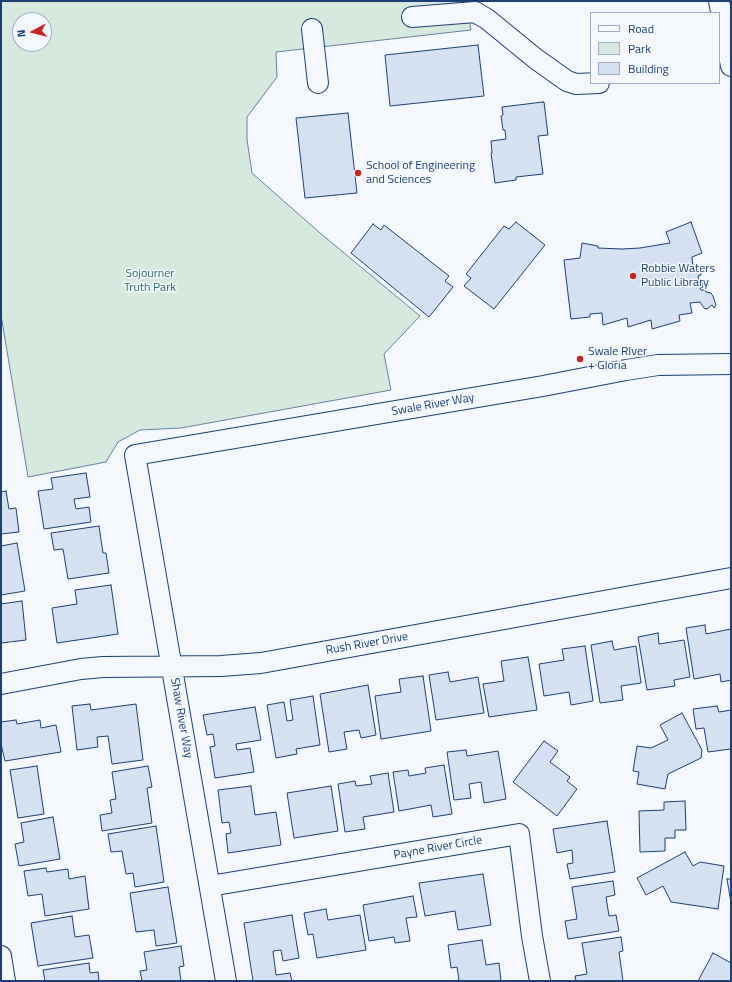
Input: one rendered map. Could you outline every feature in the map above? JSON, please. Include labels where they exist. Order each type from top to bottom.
[{"type":"street","points":[[719,1],[731,65],[720,67]]},
{"type":"street","points":[[412,17],[450,7],[475,12],[487,19],[536,59],[567,81],[576,84],[590,83]]},
{"type":"street","points":[[312,29],[318,83]]},
{"type":"street","name":"Swale River Way","points":[[135,455],[658,365],[731,364]]},
{"type":"street","name":"Shaw River Way","points":[[135,455],[226,981]]},
{"type":"street","name":"Rush River Drive","points":[[1,684],[81,669],[103,667],[221,666],[261,663],[731,578]]},
{"type":"street","name":"Payne River Circle","points":[[210,886],[519,834],[532,936],[540,981]]},
{"type":"street","points":[[1,956],[5,981]]},
{"type":"green space","name":"Sojourner Truth Park","points":[[1,1],[466,1],[471,30],[276,52],[277,77],[247,117],[247,140],[252,173],[320,233],[420,316],[384,354],[391,390],[181,428],[140,430],[118,442],[106,462],[28,477],[1,315]]},
{"type":"building","points":[[478,45],[484,96],[390,106],[385,55]]},
{"type":"building","points":[[544,102],[548,135],[538,136],[543,174],[516,177],[516,180],[495,183],[491,141],[506,139],[501,116],[503,115],[502,107]]},
{"type":"building","points":[[348,113],[357,193],[305,198],[296,118]]},
{"type":"building","points":[[516,222],[545,245],[494,309],[464,286],[471,278],[466,274],[504,226],[509,229]]},
{"type":"building","name":"Robbie Waters Public Library","points":[[691,222],[702,253],[692,257],[693,266],[696,266],[698,269],[701,268],[701,275],[698,276],[699,281],[702,281],[703,287],[700,288],[701,290],[711,293],[716,305],[714,308],[712,305],[707,309],[704,308],[700,302],[690,303],[692,313],[679,315],[680,321],[652,329],[651,320],[628,327],[627,318],[603,325],[602,313],[590,314],[590,317],[571,319],[564,260],[580,258],[582,243],[598,246],[598,248],[622,249],[640,248],[670,243],[666,232]]},
{"type":"building","points":[[373,224],[381,230],[384,225],[449,276],[445,281],[453,287],[429,317],[351,253]]},
{"type":"building","points":[[86,473],[90,497],[74,499],[76,509],[89,507],[91,522],[44,529],[38,491],[53,489],[51,478]]},
{"type":"building","points":[[6,491],[9,509],[16,508],[19,532],[1,534],[1,492]]},
{"type":"building","points":[[99,526],[103,553],[106,553],[109,573],[68,579],[63,549],[54,550],[51,533]]},
{"type":"building","points":[[17,543],[25,591],[1,595],[1,546]]},
{"type":"building","points":[[111,585],[118,634],[57,643],[52,608],[77,604],[75,590]]},
{"type":"building","points":[[22,601],[26,640],[1,643],[1,604]]},
{"type":"building","points":[[705,625],[706,634],[731,629],[731,680],[721,682],[720,674],[694,679],[686,628]]},
{"type":"building","points":[[658,633],[659,644],[684,640],[690,677],[674,680],[675,686],[647,690],[638,637]]},
{"type":"building","points":[[612,641],[614,650],[636,646],[641,683],[621,686],[623,700],[600,703],[591,645]]},
{"type":"building","points":[[585,646],[593,701],[571,705],[569,692],[544,696],[539,664],[564,660],[562,649]]},
{"type":"building","points":[[528,657],[537,710],[489,717],[483,684],[504,681],[501,661]]},
{"type":"building","points":[[448,672],[450,682],[478,677],[484,713],[436,720],[429,675]]},
{"type":"building","points":[[423,676],[431,731],[381,739],[375,696],[401,692],[399,679]]},
{"type":"building","points":[[368,685],[376,735],[361,738],[359,730],[344,732],[347,749],[329,752],[320,694]]},
{"type":"building","points":[[313,696],[320,745],[296,749],[297,754],[276,758],[267,705],[284,702],[287,721],[293,720],[290,700]]},
{"type":"building","points":[[90,704],[91,710],[136,704],[143,760],[112,764],[108,736],[97,737],[98,747],[77,750],[72,706]]},
{"type":"building","points":[[717,706],[719,712],[731,710],[731,749],[708,752],[704,728],[696,729],[693,709]]},
{"type":"building","points":[[255,707],[261,740],[236,744],[237,750],[250,748],[254,772],[215,778],[210,747],[215,746],[213,734],[207,735],[203,715]]},
{"type":"building","points":[[682,713],[702,750],[701,758],[668,774],[665,789],[637,784],[639,772],[633,771],[637,746],[651,748],[668,740],[660,725]]},
{"type":"building","points":[[16,720],[17,724],[40,720],[41,728],[56,725],[61,752],[5,761],[1,744],[1,722]]},
{"type":"building","points":[[544,741],[558,751],[550,762],[570,777],[567,781],[577,789],[557,816],[513,782]]},
{"type":"building","points":[[466,750],[467,756],[498,751],[506,799],[484,803],[481,782],[469,784],[471,798],[454,800],[447,752]]},
{"type":"building","points":[[444,765],[452,814],[433,817],[431,805],[399,811],[393,772],[408,770],[409,776],[426,773],[425,768]]},
{"type":"building","points":[[37,766],[44,814],[18,818],[10,770]]},
{"type":"building","points":[[148,766],[152,787],[147,788],[152,823],[102,831],[100,815],[112,813],[110,800],[116,799],[112,772]]},
{"type":"building","points":[[388,773],[394,812],[363,817],[365,829],[345,832],[338,784],[355,781],[356,786],[372,784],[370,776]]},
{"type":"building","points":[[251,786],[255,815],[276,812],[281,845],[228,853],[226,834],[231,833],[229,822],[222,823],[218,790]]},
{"type":"building","points":[[331,786],[338,831],[294,838],[287,793]]},
{"type":"building","points":[[685,801],[686,830],[675,830],[675,838],[665,838],[665,851],[640,852],[639,811],[664,810],[664,802]]},
{"type":"building","points":[[53,817],[60,859],[19,866],[15,844],[24,842],[21,823]]},
{"type":"building","points":[[607,821],[615,872],[570,879],[567,864],[573,863],[572,850],[557,853],[553,829]]},
{"type":"building","points":[[156,826],[164,882],[135,887],[133,873],[126,874],[122,851],[111,852],[108,834]]},
{"type":"building","points":[[685,852],[693,866],[700,862],[724,866],[718,909],[671,902],[663,886],[646,895],[637,878]]},
{"type":"building","points":[[46,868],[47,872],[68,869],[69,879],[85,876],[89,909],[45,916],[42,894],[28,896],[24,871]]},
{"type":"building","points":[[483,874],[491,925],[458,930],[455,911],[425,916],[419,883]]},
{"type":"building","points":[[727,879],[731,879],[731,903]]},
{"type":"building","points":[[613,881],[615,895],[606,897],[609,916],[616,915],[619,931],[568,939],[565,921],[577,919],[572,887]]},
{"type":"building","points":[[168,887],[177,943],[156,946],[154,930],[136,932],[130,893]]},
{"type":"building","points":[[413,896],[417,917],[406,918],[410,941],[395,943],[394,937],[369,941],[363,905]]},
{"type":"building","points":[[326,909],[328,920],[360,915],[366,950],[317,958],[313,934],[308,935],[304,913]]},
{"type":"building","points":[[292,915],[299,958],[283,961],[281,950],[273,951],[276,975],[290,973],[292,981],[253,981],[244,923]]},
{"type":"building","points":[[72,916],[75,937],[89,935],[93,958],[38,966],[31,923]]},
{"type":"building","points":[[621,937],[623,951],[619,952],[623,981],[576,981],[575,976],[587,974],[582,943]]},
{"type":"building","points":[[482,940],[486,965],[499,963],[501,981],[454,981],[459,980],[457,967],[451,968],[448,945]]},
{"type":"building","points":[[181,946],[184,966],[179,967],[181,981],[142,981],[140,971],[147,970],[144,952]]},
{"type":"building","points":[[713,953],[731,963],[731,981],[698,981]]},
{"type":"building","points":[[89,963],[90,973],[98,972],[99,981],[45,981],[43,970]]},
{"type":"place","name":"School of Engineering and Sciences","points":[[358,173]]},
{"type":"place","name":"Robbie Waters Public Library","points":[[633,276]]},
{"type":"place","name":"Swale RIver + Gloria","points":[[580,359]]}]
